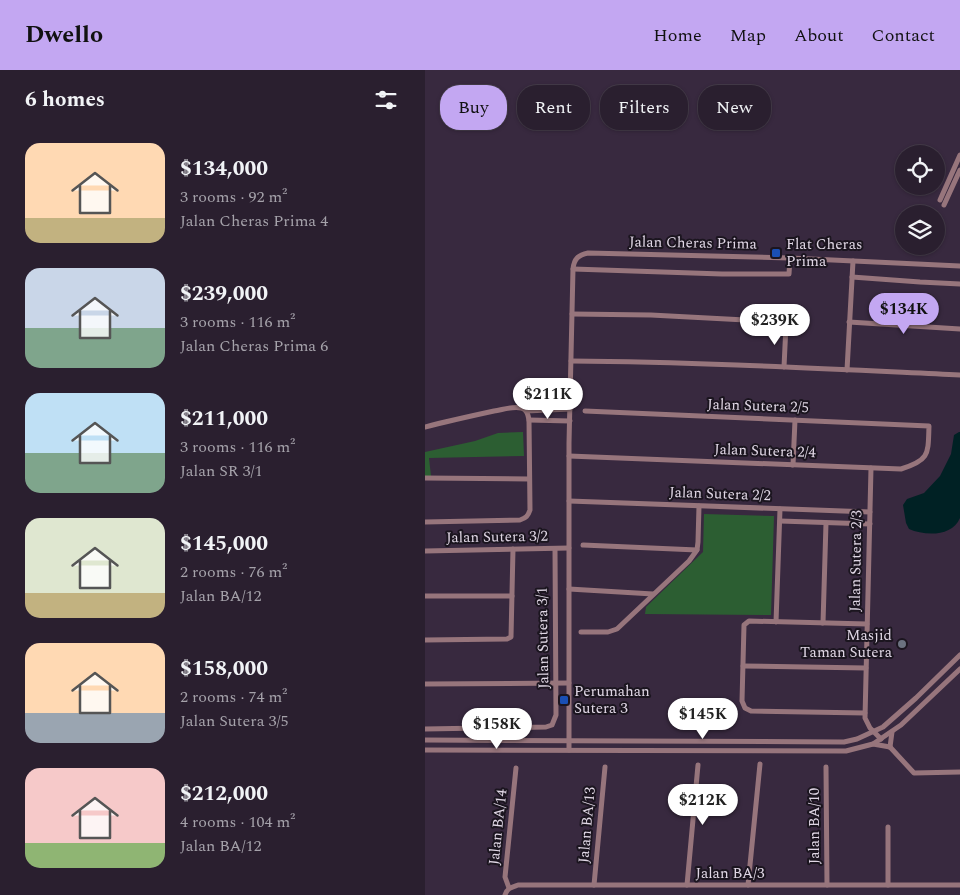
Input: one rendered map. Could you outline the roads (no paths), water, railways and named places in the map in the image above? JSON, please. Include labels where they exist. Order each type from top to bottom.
[{"type":"street","points":[[940,200],[960,156]]},
{"type":"street","points":[[944,205],[960,170]]},
{"type":"street","name":"Jalan Cheras Prima","points":[[573,269],[577,258],[582,254],[588,253],[790,258],[960,266]]},
{"type":"street","points":[[569,750],[569,456],[573,269],[722,274],[789,274],[790,258]]},
{"type":"street","points":[[847,370],[853,261]]},
{"type":"street","points":[[852,277],[960,284]]},
{"type":"street","points":[[572,314],[651,315],[782,322],[785,323],[784,367]]},
{"type":"street","points":[[849,322],[960,328]]},
{"type":"street","points":[[571,361],[649,362],[960,375]]},
{"type":"street","points":[[425,427],[464,417],[515,408],[521,408],[526,411],[570,409]]},
{"type":"street","points":[[425,522],[520,520],[525,519],[529,515],[529,420],[526,411]]},
{"type":"street","name":"Jalan Sutera 2/5","points":[[585,411],[929,426]]},
{"type":"street","points":[[529,420],[570,421]]},
{"type":"street","points":[[793,465],[795,420]]},
{"type":"street","name":"Jalan Sutera 2/4","points":[[569,456],[901,469],[921,461],[926,455],[929,426]]},
{"type":"street","name":"Jalan Sutera 2/3","points":[[871,468],[865,718],[881,739]]},
{"type":"street","points":[[425,478],[529,479]]},
{"type":"street","name":"Jalan Sutera 2/2","points":[[569,501],[870,512]]},
{"type":"street","points":[[581,632],[613,632],[689,561],[697,550],[699,506]]},
{"type":"street","points":[[776,622],[780,509]]},
{"type":"street","points":[[780,521],[869,524]]},
{"type":"street","points":[[823,623],[826,523]]},
{"type":"street","points":[[583,545],[697,550]]},
{"type":"street","name":"Jalan Sutera 3/1","points":[[425,729],[552,726],[556,715],[555,548]]},
{"type":"street","name":"Jalan Sutera 3/2","points":[[425,551],[569,548]]},
{"type":"street","points":[[425,640],[507,639],[511,637],[513,549]]},
{"type":"street","points":[[569,589],[653,594]]},
{"type":"street","points":[[425,596],[512,596]]},
{"type":"street","points":[[865,713],[751,711],[745,708],[742,701],[744,625],[749,621],[867,624]]},
{"type":"street","points":[[425,740],[844,742],[857,739],[883,727],[960,655]]},
{"type":"street","points":[[743,666],[866,668]]},
{"type":"street","points":[[425,750],[847,751],[873,744],[901,726],[960,669]]},
{"type":"street","points":[[425,684],[569,683]]},
{"type":"street","points":[[890,747],[892,732]]},
{"type":"street","points":[[873,744],[890,747],[914,773],[960,772]]},
{"type":"street","points":[[748,885],[760,764]]},
{"type":"street","points":[[687,885],[698,765]]},
{"type":"street","name":"Jalan BA/13","points":[[594,885],[605,767]]},
{"type":"street","name":"Jalan BA/10","points":[[826,767],[827,885]]},
{"type":"street","name":"Jalan BA/14","points":[[509,888],[505,877],[516,768]]},
{"type":"street","points":[[888,827],[888,885]]},
{"type":"street","name":"Jalan BA/3","points":[[509,888],[518,885],[960,885]]},
{"type":"street","points":[[505,895],[509,888]]},
{"type":"place","name":"Flat Cheras Prima","points":[[776,253]]},
{"type":"place","name":"Masjid Taman Sutera","points":[[902,644]]},
{"type":"place","name":"Perumahan Sutera 3","points":[[564,700]]}]
